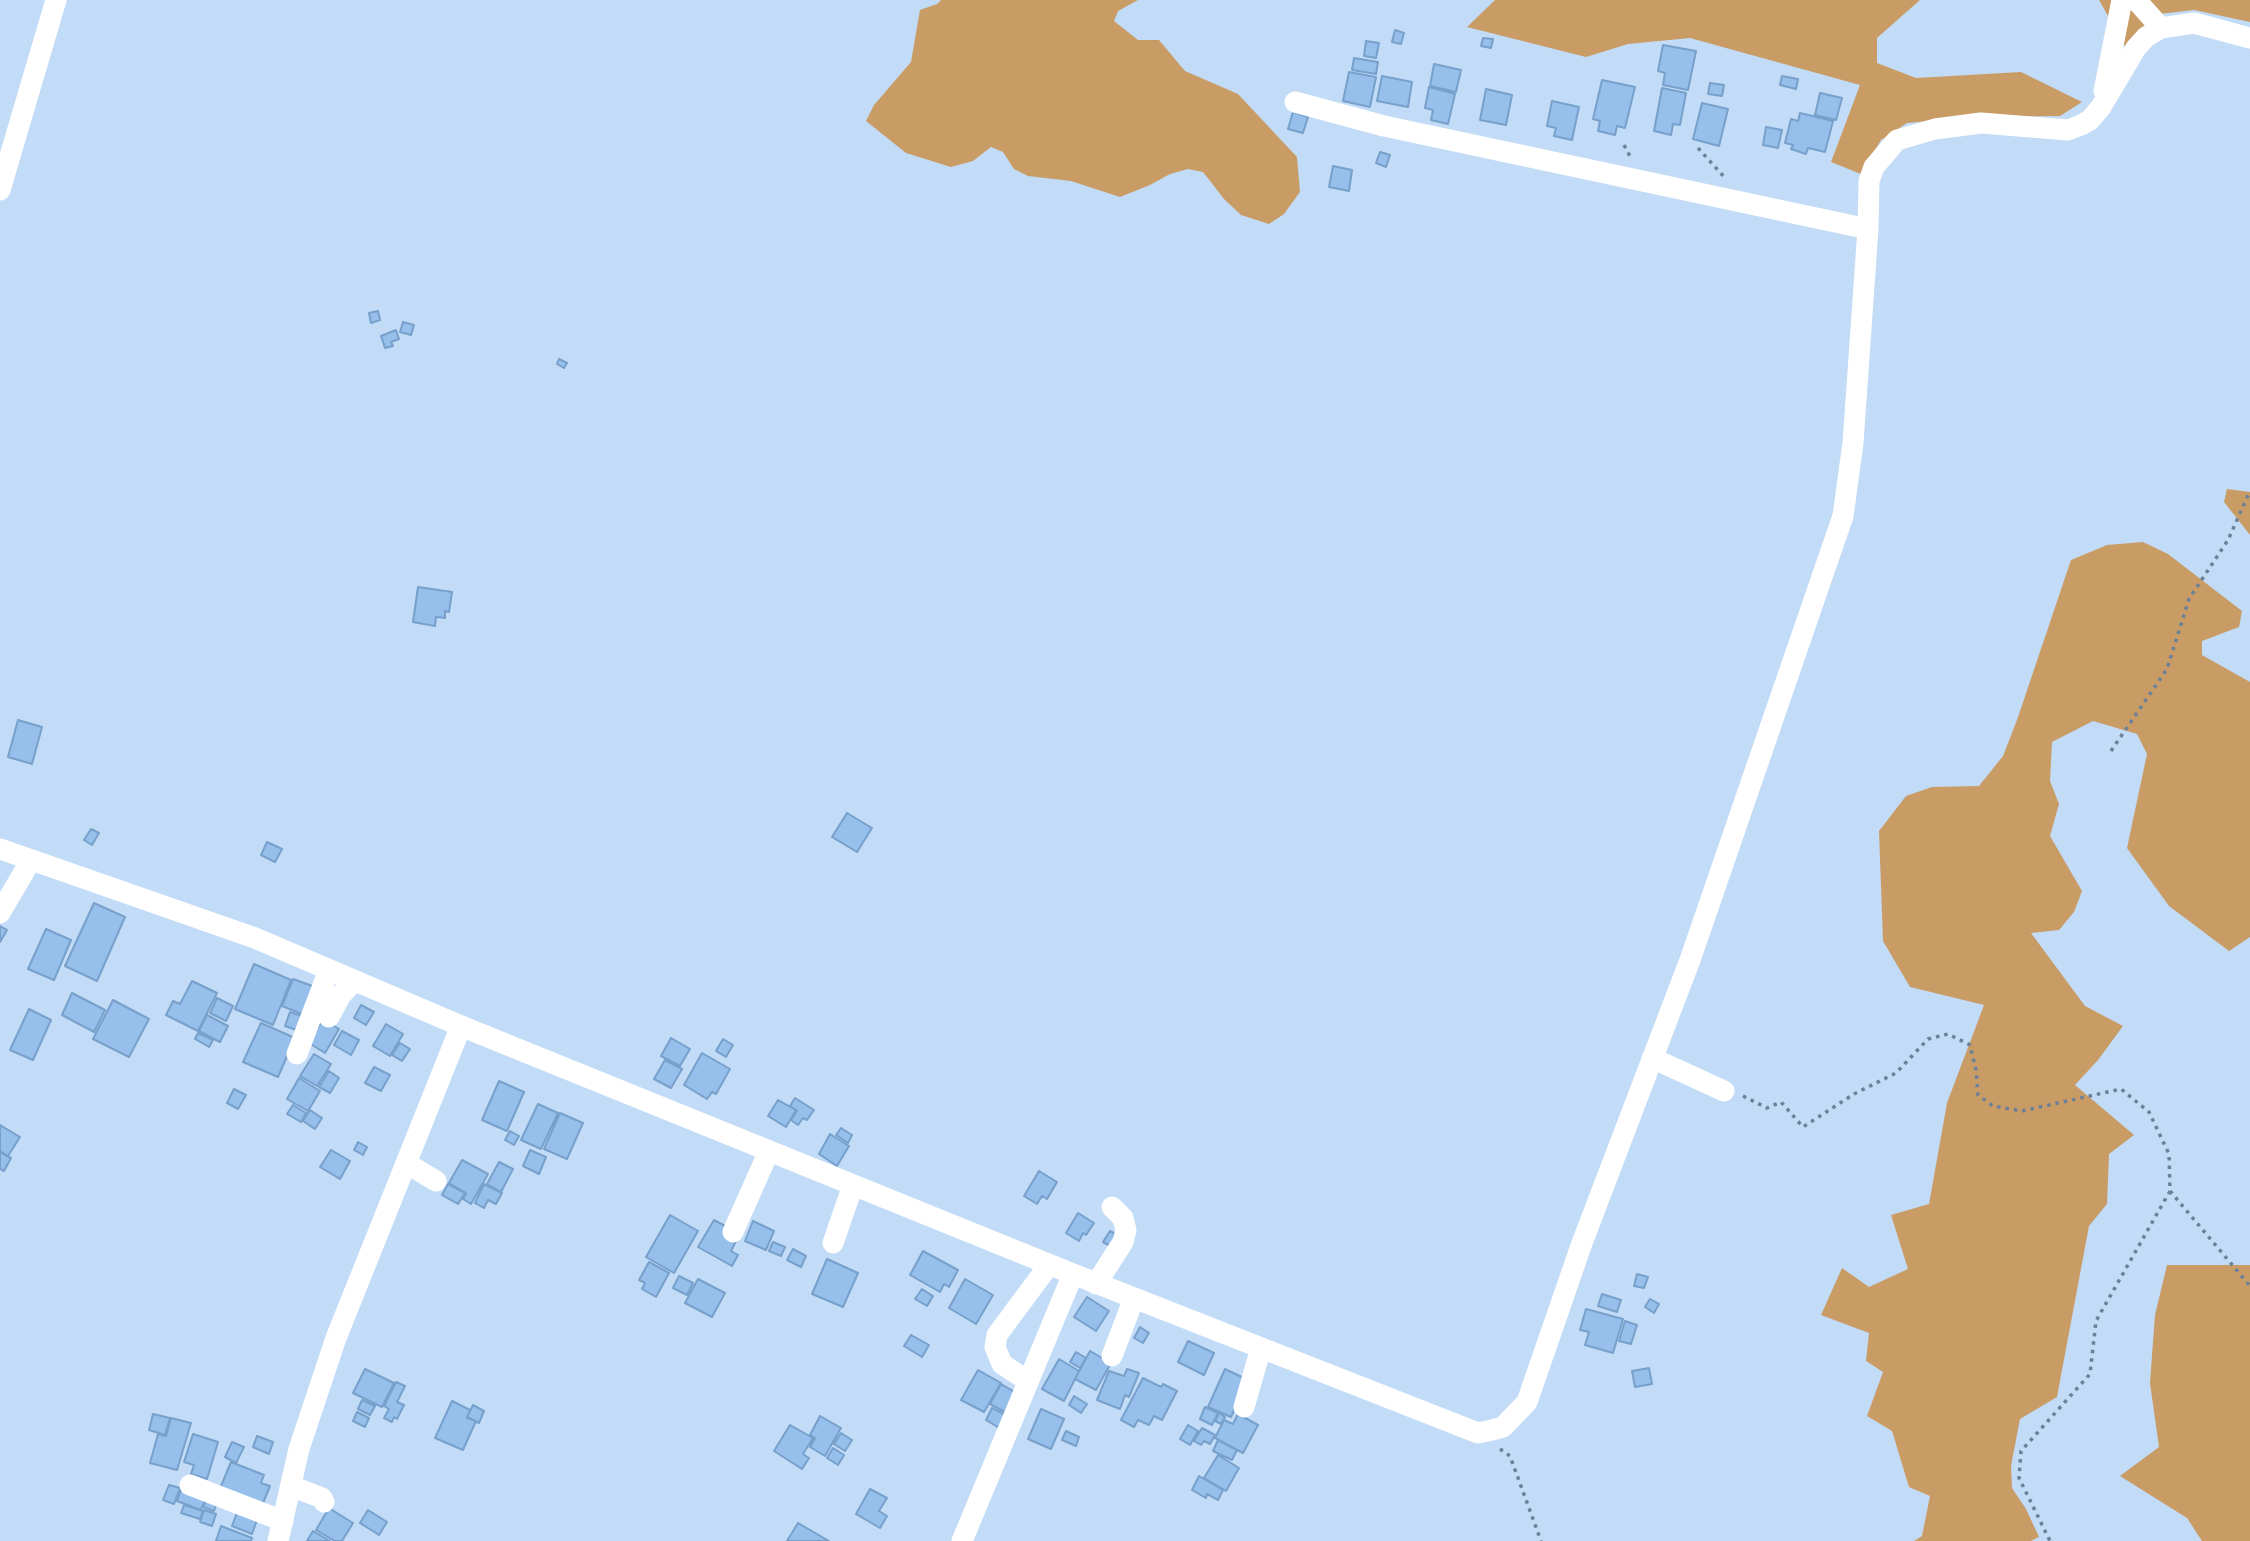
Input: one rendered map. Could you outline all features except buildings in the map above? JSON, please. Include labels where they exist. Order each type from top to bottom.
[{"type":"street","points":[[0,190],[57,0]]},
{"type":"street","points":[[2101,107],[2122,0]]},
{"type":"street","points":[[2136,0],[2161,28]]},
{"type":"street","points":[[0,849],[255,938],[461,1026],[1049,1265],[1478,1433],[1503,1427],[1527,1402],[1582,1243],[1690,960],[1843,516],[1853,443],[1869,181],[1874,167],[1897,140],[1935,129],[1981,123],[2068,130],[2090,120],[2101,107],[2136,48],[2146,37],[2161,28],[2194,23],[2250,38]]},
{"type":"street","points":[[1295,102],[1384,126],[1868,229]]},
{"type":"street","points":[[0,913],[31,860]]},
{"type":"street","points":[[297,1054],[329,970]]},
{"type":"street","points":[[329,1017],[341,995],[354,981]]},
{"type":"street","points":[[190,1485],[280,1531],[299,1449],[336,1338],[461,1026]]},
{"type":"street","points":[[1652,1058],[1724,1091]]},
{"type":"street","points":[[733,1232],[769,1151]]},
{"type":"street","points":[[406,1163],[436,1181]]},
{"type":"street","points":[[832,1243],[853,1185]]},
{"type":"street","points":[[1096,1284],[1124,1242],[1126,1230],[1123,1218],[1112,1207]]},
{"type":"street","points":[[1028,1381],[1002,1364],[995,1347],[998,1335],[1049,1265]]},
{"type":"street","points":[[962,1541],[1073,1274]]},
{"type":"street","points":[[1112,1356],[1134,1298]]},
{"type":"street","points":[[1244,1406],[1261,1349]]},
{"type":"street","points":[[291,1486],[321,1498],[324,1502]]},
{"type":"path","points":[[1698,148],[1744,203]]},
{"type":"path","points":[[2111,751],[2167,670],[2189,599],[2228,540],[2250,491]]},
{"type":"path","points":[[1724,1091],[1746,1097],[1767,1108],[1781,1102],[1803,1127],[1854,1094],[1896,1073],[1928,1039],[1948,1034],[1970,1045],[1978,1095],[1993,1107],[2022,1111],[2121,1089],[2149,1112],[2169,1154],[2170,1191],[2096,1321],[2090,1374],[2021,1451],[2019,1478],[2050,1541]]},
{"type":"path","points":[[2170,1191],[2250,1286]]},
{"type":"path","points":[[1478,1433],[1510,1456],[1541,1541]]},
{"type":"shaded area","points":[[941,0],[1138,0],[1118,11],[1114,21],[1138,40],[1159,40],[1185,71],[1238,94],[1297,157],[1300,192],[1284,214],[1269,224],[1241,215],[1224,199],[1203,172],[1188,169],[1170,174],[1120,197],[1071,181],[1028,176],[1014,169],[1003,152],[991,147],[973,161],[951,167],[906,153],[866,121],[874,105],[911,62],[920,10]]},
{"type":"shaded area","points":[[1495,0],[1920,0],[1877,38],[1877,63],[1916,78],[2021,72],[2082,102],[2060,116],[1971,117],[1907,123],[1881,140],[1861,174],[1831,162],[1860,85],[1690,38],[1628,44],[1586,57],[1467,27]]},
{"type":"shaded area","points":[[2099,0],[2250,0],[2250,22],[2194,10],[2159,14],[2125,46]]},
{"type":"shaded area","points":[[2227,489],[2250,492],[2250,535],[2224,502]]},
{"type":"shaded area","points":[[2143,542],[2168,554],[2242,611],[2239,627],[2202,641],[2202,655],[2250,682],[2250,937],[2229,951],[2169,906],[2127,848],[2147,754],[2137,734],[2093,721],[2052,742],[2050,781],[2059,804],[2050,836],[2082,891],[2074,912],[2059,930],[2031,933],[2085,1006],[2123,1026],[2075,1085],[2134,1135],[2109,1154],[2107,1204],[2089,1226],[2057,1397],[2020,1419],[2011,1466],[2012,1488],[2026,1509],[2039,1537],[2031,1541],[1914,1541],[1922,1536],[1930,1496],[1909,1487],[1892,1431],[1867,1416],[1883,1372],[1866,1361],[1869,1333],[1821,1315],[1842,1268],[1869,1287],[1908,1269],[1891,1215],[1929,1204],[1947,1103],[1984,1005],[1910,987],[1883,941],[1879,831],[1906,796],[1932,787],[1979,786],[2003,756],[2071,560],[2107,545]]},
{"type":"shaded area","points":[[2167,1265],[2250,1265],[2250,1541],[2202,1541],[2187,1518],[2120,1476],[2159,1447],[2150,1383],[2155,1315]]}]
